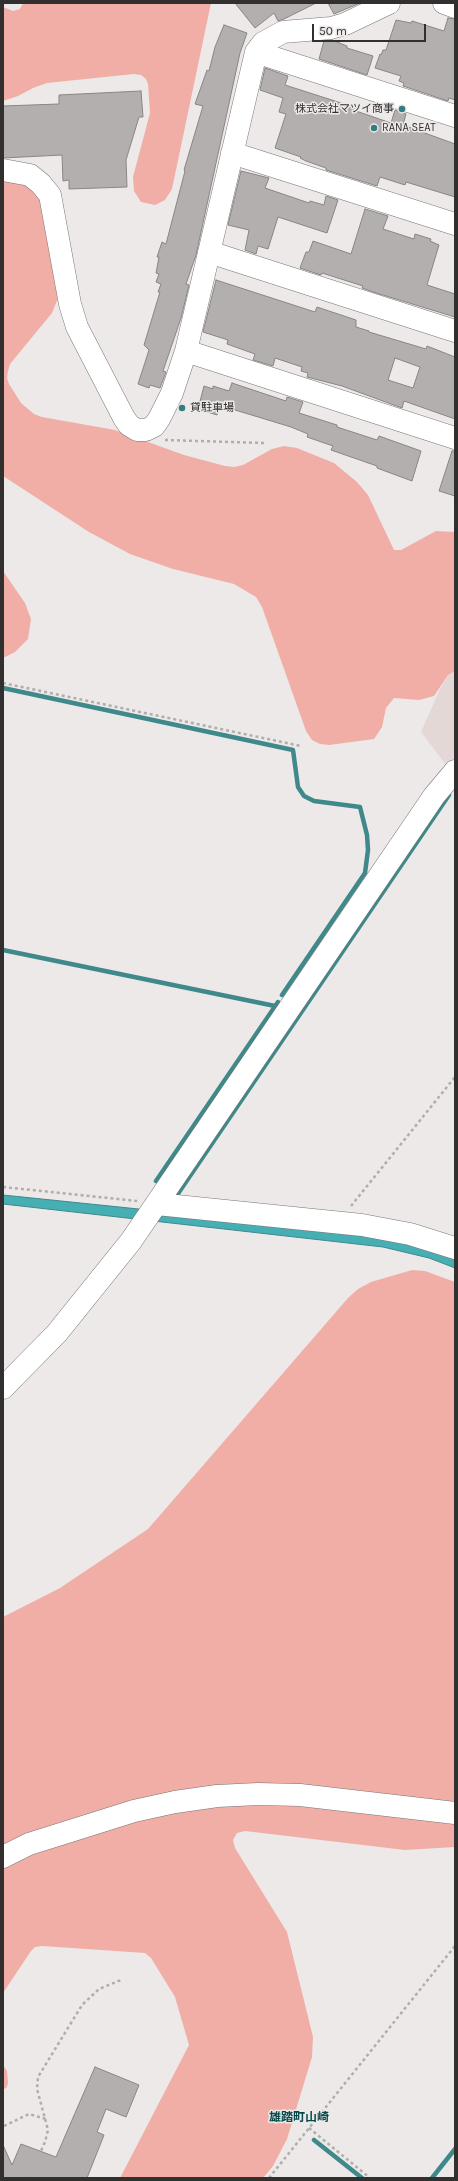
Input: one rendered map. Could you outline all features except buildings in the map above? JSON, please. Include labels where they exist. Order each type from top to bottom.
[{"type":"street","points":[[3,170],[30,175],[42,184],[50,195],[70,304],[77,327],[126,422],[137,430],[146,430],[154,426],[159,419],[172,393],[186,351],[256,52],[272,36],[283,32],[331,28],[345,24],[389,3]]},
{"type":"street","points":[[444,3],[455,7]]},
{"type":"street","points":[[259,48],[268,56],[455,116]]},
{"type":"street","points":[[232,153],[455,224]]},
{"type":"street","points":[[209,252],[455,330]]},
{"type":"street","points":[[186,351],[455,438]]},
{"type":"street","points":[[3,1388],[30,1362],[82,1303],[152,1211],[434,796],[455,771]]},
{"type":"street","points":[[152,1211],[337,1223],[404,1233],[455,1248]]},
{"type":"street","points":[[3,1857],[29,1844],[134,1811],[175,1802],[216,1796],[300,1794],[455,1812]]},
{"type":"path","points":[[146,430],[153,438],[166,440],[264,443]]},
{"type":"path","points":[[3,683],[302,746]]},
{"type":"path","points":[[337,1223],[455,1077]]},
{"type":"path","points":[[3,1187],[152,1211]]},
{"type":"path","points":[[269,2178],[455,1946]]},
{"type":"path","points":[[29,2178],[47,2137],[46,2119],[37,2089],[41,2072],[82,2005],[99,1989],[121,1980]]},
{"type":"path","points":[[4,2126],[29,2114],[46,2119]]},
{"type":"path","points":[[309,2128],[370,2178]]},
{"type":"shaded area","points":[[23,3],[211,3],[172,189],[165,200],[155,205],[141,202],[134,191],[133,177],[150,113],[148,84],[146,79],[141,75],[134,74],[47,83],[3,101],[3,7],[13,11],[20,9]]},
{"type":"shaded area","points":[[3,177],[15,179],[43,197],[59,296],[52,313],[10,364],[7,378],[21,403],[34,414],[42,417],[115,430],[184,455],[225,466],[234,467],[243,465],[272,449],[284,446],[297,448],[334,463],[357,482],[368,495],[394,550],[401,550],[436,531],[455,532],[455,671],[448,675],[434,696],[419,700],[394,698],[386,708],[382,727],[374,739],[329,745],[320,744],[312,740],[306,731],[262,607],[256,597],[234,584],[173,569],[130,554],[89,532],[3,476]]},
{"type":"shaded area","points":[[3,571],[25,603],[31,619],[28,639],[15,652],[3,658]]},
{"type":"shaded area","points":[[455,671],[455,757],[446,765],[421,732],[439,691],[448,675]]},
{"type":"shaded area","points":[[412,1270],[425,1271],[455,1282],[455,1808],[258,1789],[3,1851],[3,1617],[60,1588],[148,1529],[348,1298],[358,1289],[371,1282]]},
{"type":"shaded area","points":[[259,1798],[455,1817],[455,1847],[405,1850],[245,1831],[237,1833],[233,1840],[235,1848],[287,1932],[313,2037],[312,2057],[287,2139],[273,2166],[263,2178],[120,2178],[189,2045],[175,1997],[151,1958],[145,1953],[42,1946],[35,1947],[31,1951],[3,1993],[3,1863],[135,1815]]},
{"type":"shaded area","points":[[3,2065],[7,2071],[8,2083],[7,2087],[3,2090]]},
{"type":"water","points":[[3,1195],[361,1232],[455,1255],[455,1268],[429,1258],[383,1247],[3,1204]]},
{"type":"waterway","points":[[3,688],[293,750],[298,787],[304,796],[314,801],[360,807],[367,835],[368,850],[365,873],[282,995]]},
{"type":"waterway","points":[[175,1198],[449,795]]},
{"type":"waterway","points":[[3,950],[275,1006]]},
{"type":"waterway","points":[[156,1181],[278,1002]]},
{"type":"waterway","points":[[314,2140],[362,2178]]},
{"type":"waterway","points":[[432,2178],[455,2149]]},
{"type":"place","name":"株式会社マツイ商事","points":[[402,109]]},
{"type":"place","name":"RANA SEAT","points":[[374,128]]},
{"type":"place","name":"貸駐車場","points":[[182,408]]},
{"type":"district","name":"雄踏町山崎","points":[[299,2118]]}]
